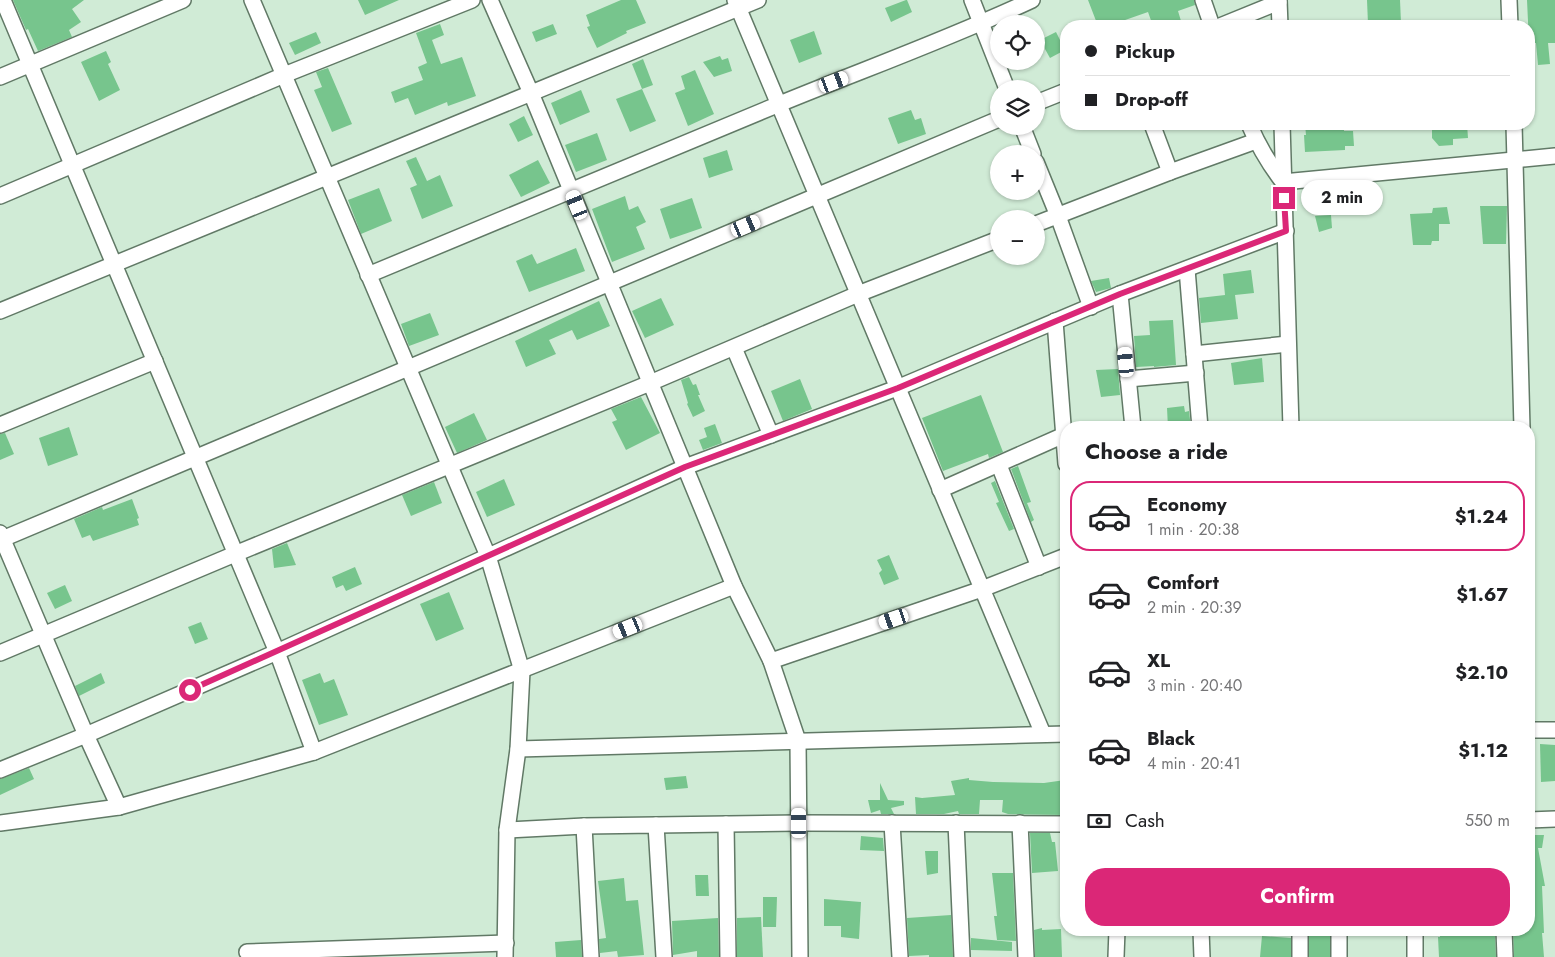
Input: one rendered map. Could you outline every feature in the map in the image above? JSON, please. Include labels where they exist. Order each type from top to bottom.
[{"type":"street","points":[[3,0],[277,652],[314,752]]},
{"type":"street","points":[[0,77],[183,0]]},
{"type":"street","points":[[247,952],[505,950],[507,830],[518,749],[522,671],[488,556],[252,0]]},
{"type":"street","points":[[0,196],[284,75],[472,0]]},
{"type":"street","points":[[490,0],[531,93],[734,586],[771,661],[798,741],[800,957]]},
{"type":"street","points":[[0,311],[531,93],[736,4],[758,0]]},
{"type":"street","points":[[972,0],[1004,80]]},
{"type":"street","points":[[368,275],[778,104],[982,24],[1032,0]]},
{"type":"street","points":[[1203,0],[1210,20]]},
{"type":"street","points":[[1509,0],[1510,20]]},
{"type":"street","points":[[1234,20],[1279,1],[1280,20]]},
{"type":"street","points":[[736,4],[1043,734]]},
{"type":"street","points":[[1045,99],[1060,93]]},
{"type":"street","points":[[119,808],[1,537],[196,458],[990,123]]},
{"type":"street","points":[[1154,130],[1170,172]]},
{"type":"street","points":[[1251,130],[1256,141],[1283,182]]},
{"type":"street","points":[[1282,130],[1291,421]]},
{"type":"street","points":[[1514,130],[1522,421]]},
{"type":"street","points":[[1045,221],[1256,141]]},
{"type":"street","points":[[1283,182],[1555,156]]},
{"type":"street","points":[[1045,184],[1091,307]]},
{"type":"street","points":[[0,770],[86,735],[277,652],[685,467],[898,388],[1120,294],[1286,231]]},
{"type":"street","points":[[0,653],[734,348],[858,294],[990,243]]},
{"type":"street","points":[[1187,269],[1199,421]]},
{"type":"street","points":[[1120,294],[1132,421]]},
{"type":"street","points":[[1055,321],[1063,421]]},
{"type":"street","points":[[1194,354],[1288,344]]},
{"type":"street","points":[[734,348],[771,435]]},
{"type":"street","points":[[0,425],[155,362]]},
{"type":"street","points":[[1128,379],[1196,373]]},
{"type":"street","points":[[940,490],[1060,437]]},
{"type":"street","points":[[999,464],[1039,567]]},
{"type":"street","points":[[771,661],[982,590],[1060,558]]},
{"type":"street","points":[[0,823],[119,808],[314,752],[734,586]]},
{"type":"street","points":[[1535,730],[1555,730]]},
{"type":"street","points":[[518,749],[1060,734]]},
{"type":"street","points":[[1535,820],[1555,819]]},
{"type":"street","points":[[507,830],[584,826],[799,823],[1060,824]]},
{"type":"street","points":[[892,823],[900,957]]},
{"type":"street","points":[[956,823],[962,957]]},
{"type":"street","points":[[726,824],[728,957]]},
{"type":"street","points":[[1020,824],[1026,957]]},
{"type":"street","points":[[584,826],[590,957]]},
{"type":"street","points":[[656,826],[664,957]]},
{"type":"street","points":[[1116,957],[1117,936]]},
{"type":"street","points":[[1201,936],[1202,957]]},
{"type":"street","points":[[1300,936],[1300,957]]},
{"type":"street","points":[[1339,936],[1339,957]]},
{"type":"street","points":[[1415,936],[1415,957]]},
{"type":"street","points":[[1504,936],[1505,957]]},
{"type":"building","points":[[13,0],[84,0],[72,9],[81,22],[69,30],[72,37],[38,51],[28,29],[26,30]]},
{"type":"building","points":[[358,0],[399,0],[365,15]]},
{"type":"building","points":[[621,0],[636,0],[646,23],[626,31],[627,33],[597,48],[587,27],[590,26],[586,15]]},
{"type":"building","points":[[907,0],[912,12],[891,22],[885,8]]},
{"type":"building","points":[[1088,0],[1194,0],[1195,5],[1178,11],[1181,20],[1151,20],[1148,12],[1125,20],[1096,20]]},
{"type":"building","points":[[1367,0],[1400,0],[1401,20],[1368,20]]},
{"type":"building","points":[[1527,0],[1555,0],[1555,43],[1548,43],[1550,64],[1538,65],[1535,43],[1535,20],[1528,20]]},
{"type":"building","points":[[440,24],[444,35],[432,40],[441,64],[462,57],[476,96],[448,106],[447,102],[415,115],[408,98],[395,103],[391,92],[423,80],[418,67],[427,63],[416,33]]},
{"type":"building","points":[[553,24],[557,34],[536,42],[532,32]]},
{"type":"building","points":[[814,31],[822,54],[799,63],[790,40]]},
{"type":"building","points":[[316,32],[321,43],[295,55],[289,43]]},
{"type":"building","points":[[1056,32],[1060,40],[1060,53],[1050,58],[1045,49],[1045,38]]},
{"type":"building","points":[[106,51],[111,62],[108,64],[120,90],[99,101],[81,62]]},
{"type":"building","points":[[720,56],[722,60],[728,58],[732,71],[714,77],[703,62]]},
{"type":"building","points":[[643,59],[653,85],[642,89],[632,64]]},
{"type":"building","points":[[328,68],[352,124],[332,132],[314,90],[322,87],[316,72]]},
{"type":"building","points":[[695,70],[714,114],[688,126],[675,93],[685,89],[681,76]]},
{"type":"building","points":[[642,89],[656,121],[630,132],[616,99]]},
{"type":"building","points":[[581,90],[590,112],[560,125],[551,103]]},
{"type":"building","points":[[911,110],[915,120],[921,118],[926,134],[898,144],[888,118]]},
{"type":"building","points":[[524,116],[533,135],[518,142],[509,124]]},
{"type":"building","points":[[1306,130],[1353,131],[1354,146],[1345,146],[1345,150],[1305,152],[1304,135],[1306,135]]},
{"type":"building","points":[[1432,130],[1467,130],[1468,138],[1453,139],[1453,145],[1439,146],[1432,138]]},
{"type":"building","points":[[597,133],[607,160],[576,172],[565,145]]},
{"type":"building","points":[[727,150],[733,170],[709,178],[703,158]]},
{"type":"building","points":[[416,157],[427,181],[440,175],[453,206],[422,219],[410,188],[417,185],[406,161]]},
{"type":"building","points":[[538,160],[550,183],[521,197],[509,175]]},
{"type":"building","points":[[379,188],[392,221],[361,234],[348,200]]},
{"type":"building","points":[[625,196],[629,210],[638,206],[646,222],[636,227],[645,249],[612,262],[592,209]]},
{"type":"building","points":[[692,198],[702,228],[670,239],[660,209]]},
{"type":"building","points":[[1480,206],[1507,206],[1506,244],[1483,244]]},
{"type":"building","points":[[1447,207],[1450,224],[1439,224],[1439,241],[1432,241],[1431,245],[1413,245],[1410,214],[1432,213],[1433,208]]},
{"type":"building","points":[[1331,215],[1332,228],[1319,232],[1315,216]]},
{"type":"building","points":[[576,248],[585,271],[529,292],[516,261],[532,254],[537,264]]},
{"type":"building","points":[[1251,270],[1254,293],[1235,295],[1238,319],[1201,323],[1199,298],[1225,295],[1223,274]]},
{"type":"building","points":[[1109,278],[1111,288],[1096,292],[1091,281]]},
{"type":"building","points":[[661,298],[674,325],[645,338],[632,311]]},
{"type":"building","points":[[599,301],[610,326],[577,340],[572,330],[549,340],[556,354],[526,367],[515,341]]},
{"type":"building","points":[[430,313],[439,335],[409,346],[401,324]]},
{"type":"building","points":[[1173,320],[1176,365],[1136,367],[1134,336],[1150,335],[1149,321]]},
{"type":"building","points":[[1262,358],[1264,382],[1234,385],[1231,363]]},
{"type":"building","points":[[1118,369],[1120,395],[1101,397],[1096,370]]},
{"type":"building","points":[[689,377],[693,385],[696,384],[700,395],[698,395],[705,411],[693,417],[687,404],[681,380]]},
{"type":"building","points":[[800,379],[812,409],[783,421],[771,391]]},
{"type":"building","points":[[981,395],[1003,452],[989,458],[988,454],[943,471],[922,418]]},
{"type":"building","points":[[641,397],[660,433],[626,450],[612,422],[617,420],[611,409]]},
{"type":"building","points":[[1184,406],[1185,412],[1189,411],[1190,421],[1168,421],[1167,408]]},
{"type":"building","points":[[474,413],[487,440],[457,453],[445,427]]},
{"type":"building","points":[[715,424],[722,443],[703,450],[699,440],[707,437],[704,428]]},
{"type":"building","points":[[69,427],[78,455],[48,466],[39,438]]},
{"type":"building","points":[[5,433],[14,454],[0,460],[0,434]]},
{"type":"building","points":[[1018,466],[1031,502],[1027,503],[1034,520],[1031,522],[1011,469]]},
{"type":"building","points":[[504,479],[515,505],[487,517],[476,492]]},
{"type":"building","points":[[995,481],[1014,529],[1009,531],[996,503],[999,502],[991,483]]},
{"type":"building","points":[[434,482],[442,503],[411,516],[402,495]]},
{"type":"building","points":[[132,499],[139,518],[137,519],[139,525],[93,541],[90,535],[82,538],[74,519],[102,507],[103,510]]},
{"type":"building","points":[[287,543],[296,565],[274,568],[272,549]]},
{"type":"building","points":[[889,555],[899,579],[884,585],[879,573],[882,570],[877,560]]},
{"type":"building","points":[[355,567],[362,584],[346,591],[343,585],[336,588],[332,577]]},
{"type":"building","points":[[65,585],[72,601],[55,609],[47,593]]},
{"type":"building","points":[[449,592],[464,629],[436,641],[420,604]]},
{"type":"building","points":[[201,622],[208,639],[195,644],[188,627]]},
{"type":"building","points":[[101,673],[105,683],[79,696],[75,686]]},
{"type":"building","points":[[320,673],[324,683],[334,679],[348,715],[319,725],[302,680]]},
{"type":"building","points":[[1540,744],[1555,745],[1555,781],[1541,782]]},
{"type":"building","points":[[29,768],[34,779],[0,795],[0,779]]},
{"type":"building","points":[[686,776],[688,788],[666,790],[664,778]]},
{"type":"building","points":[[969,778],[969,780],[993,782],[1044,783],[1060,781],[1060,815],[1008,814],[1002,812],[1003,800],[980,800],[979,814],[959,814],[958,811],[944,814],[916,814],[915,797],[955,795],[951,781]]},
{"type":"building","points":[[880,783],[888,800],[904,801],[904,805],[891,808],[894,814],[881,814],[880,810],[871,813],[868,800],[880,800]]},
{"type":"building","points":[[1030,833],[1050,833],[1052,842],[1055,842],[1058,871],[1032,873]]},
{"type":"building","points":[[1535,835],[1544,835],[1542,848],[1538,848],[1545,886],[1542,886],[1544,957],[1514,957],[1513,936],[1535,936]]},
{"type":"building","points":[[861,836],[883,838],[884,851],[860,850]]},
{"type":"building","points":[[925,851],[938,851],[938,873],[927,875]]},
{"type":"building","points":[[992,873],[1013,873],[1016,941],[997,940],[994,916],[997,916]]},
{"type":"building","points":[[695,875],[708,875],[709,896],[696,896]]},
{"type":"building","points":[[624,878],[626,901],[638,900],[644,955],[618,957],[617,951],[600,953],[599,939],[606,938],[598,881]]},
{"type":"building","points":[[763,897],[777,897],[776,927],[763,927]]},
{"type":"building","points":[[824,899],[861,902],[859,939],[841,937],[841,926],[824,926]]},
{"type":"building","points":[[951,915],[953,957],[909,956],[907,918]]},
{"type":"building","points":[[761,917],[763,957],[737,957],[737,918]]},
{"type":"building","points":[[718,918],[719,957],[697,957],[697,951],[673,955],[672,921]]},
{"type":"building","points":[[1042,928],[1042,930],[1060,929],[1062,957],[1035,957],[1034,930]]},
{"type":"building","points":[[1262,936],[1291,938],[1291,957],[1260,957]]},
{"type":"building","points":[[1309,936],[1330,936],[1330,957],[1309,957]]},
{"type":"building","points":[[1495,936],[1496,957],[1439,957],[1438,937]]},
{"type":"building","points":[[971,938],[1012,942],[1012,951],[971,950]]},
{"type":"building","points":[[581,940],[582,957],[556,957],[555,942]]},
{"type":"route","points":[[190,690],[685,467],[898,388],[1120,294],[1286,231],[1284,198]]}]
